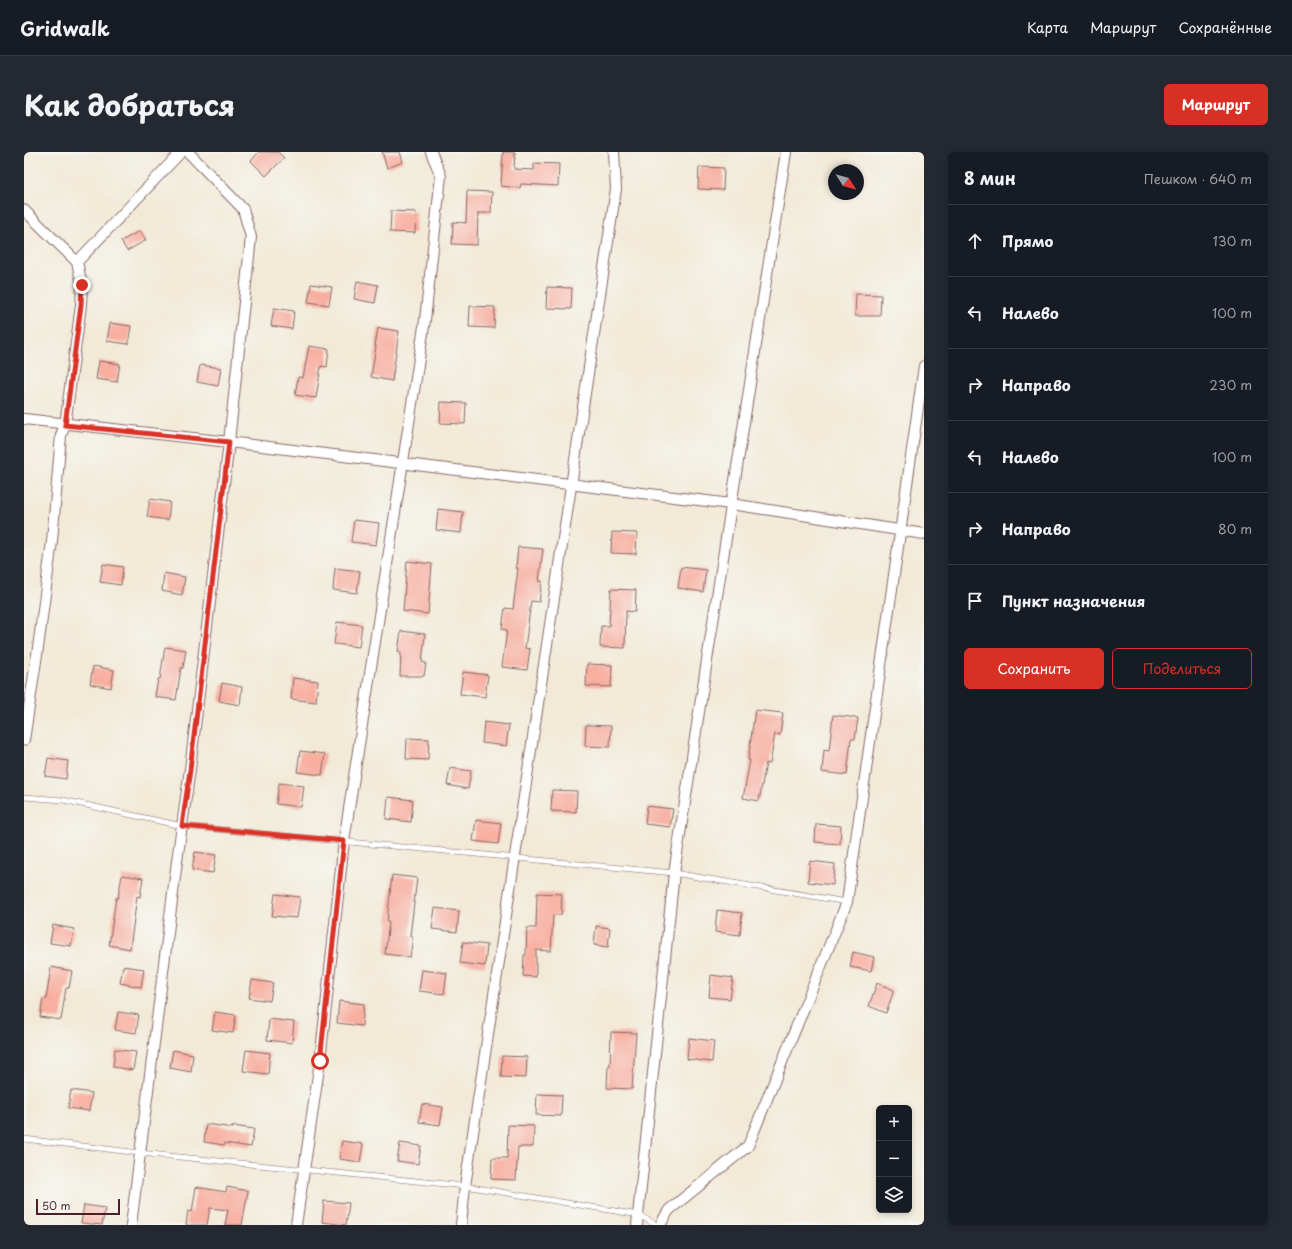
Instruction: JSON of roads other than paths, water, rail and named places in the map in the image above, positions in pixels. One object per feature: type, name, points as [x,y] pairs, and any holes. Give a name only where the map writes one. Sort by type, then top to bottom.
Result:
[{"type":"street","points":[[77,262],[181,152]]},
{"type":"street","points":[[131,1225],[191,762],[229,442],[251,237],[243,209],[188,152]]},
{"type":"street","points":[[296,1225],[320,1061],[344,841],[425,320],[441,176],[431,152]]},
{"type":"street","points":[[461,1225],[465,1186],[616,189],[614,152]]},
{"type":"street","points":[[638,1220],[674,873],[786,152]]},
{"type":"street","points":[[24,210],[77,262],[82,285],[81,305],[65,425],[61,435],[52,541],[24,740]]},
{"type":"street","points":[[658,1225],[669,1210],[748,1146],[847,902],[924,366]]},
{"type":"street","points":[[24,419],[65,425],[229,442],[731,504],[924,534]]},
{"type":"lane","points":[[24,797],[63,800],[182,826],[674,873],[847,902]]},
{"type":"lane","points":[[24,1139],[140,1153],[465,1186],[658,1225]]}]
